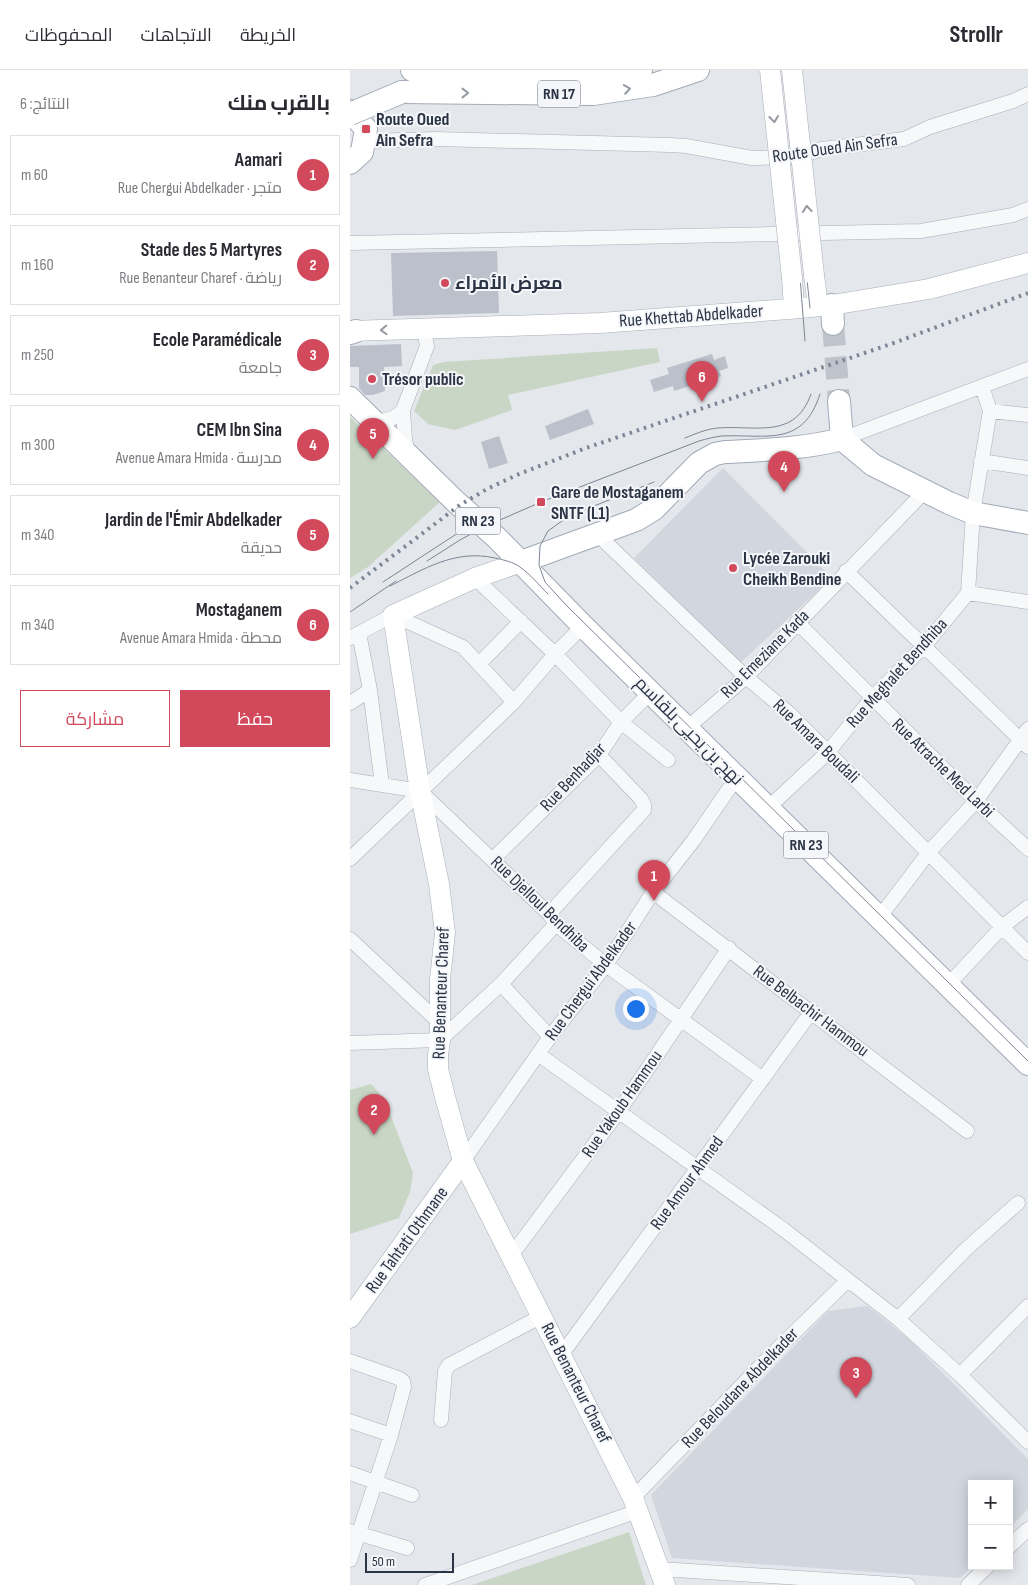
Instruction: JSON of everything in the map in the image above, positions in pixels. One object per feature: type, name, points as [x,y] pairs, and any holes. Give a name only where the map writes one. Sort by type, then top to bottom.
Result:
[{"type":"main road","name":"RN 17","points":[[365,141],[366,129],[350,112],[412,81],[598,77],[641,70]]},
{"type":"main road","name":"RN 17","points":[[412,81],[593,94],[653,85],[698,70]]},
{"type":"main road","points":[[770,70],[794,308]]},
{"type":"main road","points":[[792,70],[814,275],[828,311]]},
{"type":"main road","points":[[350,163],[362,152],[365,141]]},
{"type":"main road","name":"Rue Khettab Abdelkader","points":[[352,332],[600,323],[794,308],[828,311],[929,289],[1028,263]]},
{"type":"main road","name":"نهج بن يحيى بلقاسم","points":[[350,398],[456,502],[497,538],[583,626],[879,918],[948,985],[1025,1055]]},
{"type":"main road","points":[[838,401],[842,439],[873,465],[974,513],[1028,523]]},
{"type":"main road","points":[[393,615],[475,578],[636,520],[654,509],[699,463],[715,454],[792,449],[842,439]]},
{"type":"main road","name":"Rue Benanteur Charef","points":[[393,615],[420,792],[439,884],[445,933],[440,978],[438,1069],[463,1161],[636,1504],[663,1577]]},
{"type":"main road","name":"Rue Tahtati Othmane","points":[[350,1318],[463,1161]]},
{"type":"street","name":"Route Oued Ain Sefra","points":[[365,141],[436,139],[661,145],[686,146],[752,158],[796,157],[822,149],[904,139],[930,127],[1013,101],[1028,94]]},
{"type":"street","points":[[350,243],[921,231],[1013,215],[1028,209]]},
{"type":"street","points":[[426,350],[442,335],[455,328]]},
{"type":"street","points":[[408,456],[403,410],[426,350],[426,341],[419,329]]},
{"type":"street","points":[[842,439],[1028,369]]},
{"type":"street","points":[[982,386],[990,410],[974,513],[968,593],[1028,602]]},
{"type":"street","points":[[370,419],[378,421],[392,419],[403,410]]},
{"type":"street","points":[[990,410],[1028,415]]},
{"type":"street","points":[[981,461],[1028,468]]},
{"type":"street","name":"Rue Emeziane Kada","points":[[687,728],[746,677],[925,491]]},
{"type":"street","name":"Rue Amara Boudali","points":[[598,534],[746,677],[789,712],[1028,953]]},
{"type":"street","points":[[846,571],[925,645],[1013,732],[1025,739],[976,801],[929,852],[879,918]]},
{"type":"street","points":[[475,578],[555,654],[621,722],[668,760]]},
{"type":"street","name":"Rue Meghalet Bendhiba","points":[[768,808],[828,752],[872,698],[925,645],[968,593]]},
{"type":"street","points":[[382,785],[370,690],[354,636],[393,615],[463,647],[514,702]]},
{"type":"street","points":[[479,664],[521,621]]},
{"type":"street","name":"Rue Atrache Med Larbi","points":[[797,622],[976,801],[1028,849]]},
{"type":"street","points":[[350,859],[514,702],[555,654],[583,626]]},
{"type":"street","points":[[350,703],[370,690]]},
{"type":"street","name":"Rue Benhadjar","points":[[493,860],[599,755],[621,722],[650,692]]},
{"type":"street","points":[[350,1043],[440,1032],[501,984],[644,810],[644,804],[641,799],[599,755]]},
{"type":"street","name":"Rue Chergui Abdelkader","points":[[463,1161],[550,1037],[606,966],[653,892],[693,841],[737,777]]},
{"type":"street","points":[[350,780],[420,792]]},
{"type":"street","name":"Rue Djelloul Bendhiba","points":[[420,792],[553,919],[606,966],[763,1079]]},
{"type":"street","name":"Rue Belbachir Hammou","points":[[653,892],[812,1011],[967,1131]]},
{"type":"street","points":[[948,985],[1002,927],[1028,907]]},
{"type":"street","points":[[350,939],[440,1032]]},
{"type":"street","name":"Rue Yakoub Hammou","points":[[510,1257],[619,1111],[729,948]]},
{"type":"street","points":[[501,984],[550,1037]]},
{"type":"street","name":"Rue Amour Ahmed","points":[[562,1354],[812,1011]]},
{"type":"street","points":[[538,1054],[783,1229],[898,1319],[960,1375],[1028,1442]]},
{"type":"street","points":[[898,1319],[966,1250],[1018,1203]]},
{"type":"street","name":"Rue Beloudane Abdelkader","points":[[425,1585],[636,1504],[767,1360],[848,1280]]},
{"type":"street","points":[[960,1375],[1028,1306]]},
{"type":"street","points":[[441,1420],[445,1370],[449,1365],[542,1316]]},
{"type":"street","points":[[350,1361],[398,1378],[403,1381],[404,1387],[392,1435],[376,1483],[354,1533],[350,1560]]},
{"type":"street","points":[[350,1421],[392,1435]]},
{"type":"street","points":[[350,1473],[412,1494]]},
{"type":"street","points":[[1013,1543],[1028,1529]]},
{"type":"street","points":[[354,1533],[407,1548]]},
{"type":"street","points":[[968,1585],[984,1570]]},
{"type":"street","points":[[663,1577],[908,1585]]},
{"type":"shaded area","name":"Lycée Zarouki Cheikh Bendine","points":[[723,468],[832,578],[740,663],[634,558]]},
{"type":"shaded area","points":[[867,1306],[908,1338],[1028,1459],[1028,1509],[1013,1524],[1013,1480],[968,1480],[968,1570],[960,1578],[672,1558],[651,1495],[828,1311]]},
{"type":"green space","points":[[657,348],[660,362],[508,395],[512,410],[455,430],[428,424],[414,411],[433,365],[444,362]]},
{"type":"green space","points":[[350,417],[440,502],[368,567],[350,578]]},
{"type":"green space","points":[[371,1084],[384,1098],[413,1173],[410,1192],[399,1218],[350,1234],[350,1090]]},
{"type":"green space","points":[[629,1532],[646,1585],[472,1585]]},
{"type":"building","name":"معرض الأمراء","points":[[497,251],[499,313],[393,316],[391,253]]},
{"type":"building","name":"Trésor public","points":[[401,344],[402,366],[384,367],[385,391],[373,395],[365,395],[359,388],[359,367],[350,367],[350,346]]},
{"type":"building","points":[[712,354],[714,360],[725,356],[728,368],[719,371],[721,376],[674,391],[673,386],[654,392],[650,380],[669,374],[667,368]]},
{"type":"building","points":[[588,409],[594,424],[550,440],[545,426]]},
{"type":"building","points":[[499,436],[508,463],[489,469],[481,442]]},
{"type":"tunnel","points":[[833,324],[839,401]]},
{"type":"tram line","points":[[777,70],[800,277],[805,341]]},
{"type":"tram line","points":[[804,251],[810,308]]},
{"type":"tram line","points":[[685,438],[714,429],[760,428],[785,424],[804,409],[811,394]]},
{"type":"tram line","points":[[427,561],[484,527],[541,502],[699,441],[721,436],[768,436],[793,430],[804,423],[813,411],[820,394]]},
{"type":"tram line","points":[[654,482],[569,516],[548,531],[540,546],[539,565],[545,582],[567,606],[1028,1061]]},
{"type":"tram line","points":[[383,582],[461,531]]},
{"type":"tram line","points":[[390,586],[440,562],[466,556],[480,556],[495,558],[517,565],[548,594]]},
{"type":"tram line","points":[[350,612],[396,581]]},
{"type":"railway","points":[[350,588],[460,505],[487,489],[519,474],[586,448],[891,344],[1028,293]]},
{"type":"place","name":"Route Oued Ain Sefra","points":[[366,129]]},
{"type":"place","name":"معرض الأمراء","points":[[445,283]]},
{"type":"place","name":"Trésor public","points":[[372,379]]},
{"type":"place","name":"Mostaganem","points":[[702,402]]},
{"type":"place","name":"Jardin de l'Émir Abdelkader","points":[[373,459]]},
{"type":"place","name":"CEM Ibn Sina","points":[[784,492]]},
{"type":"place","name":"Gare de Mostaganem SNTF (L1)","points":[[541,502]]},
{"type":"place","name":"Lycée Zarouki Cheikh Bendine","points":[[733,568]]},
{"type":"place","name":"Aamari","points":[[654,901]]},
{"type":"place","name":"Stade des 5 Martyres","points":[[374,1135]]},
{"type":"place","name":"Ecole Paramédicale","points":[[856,1398]]}]
